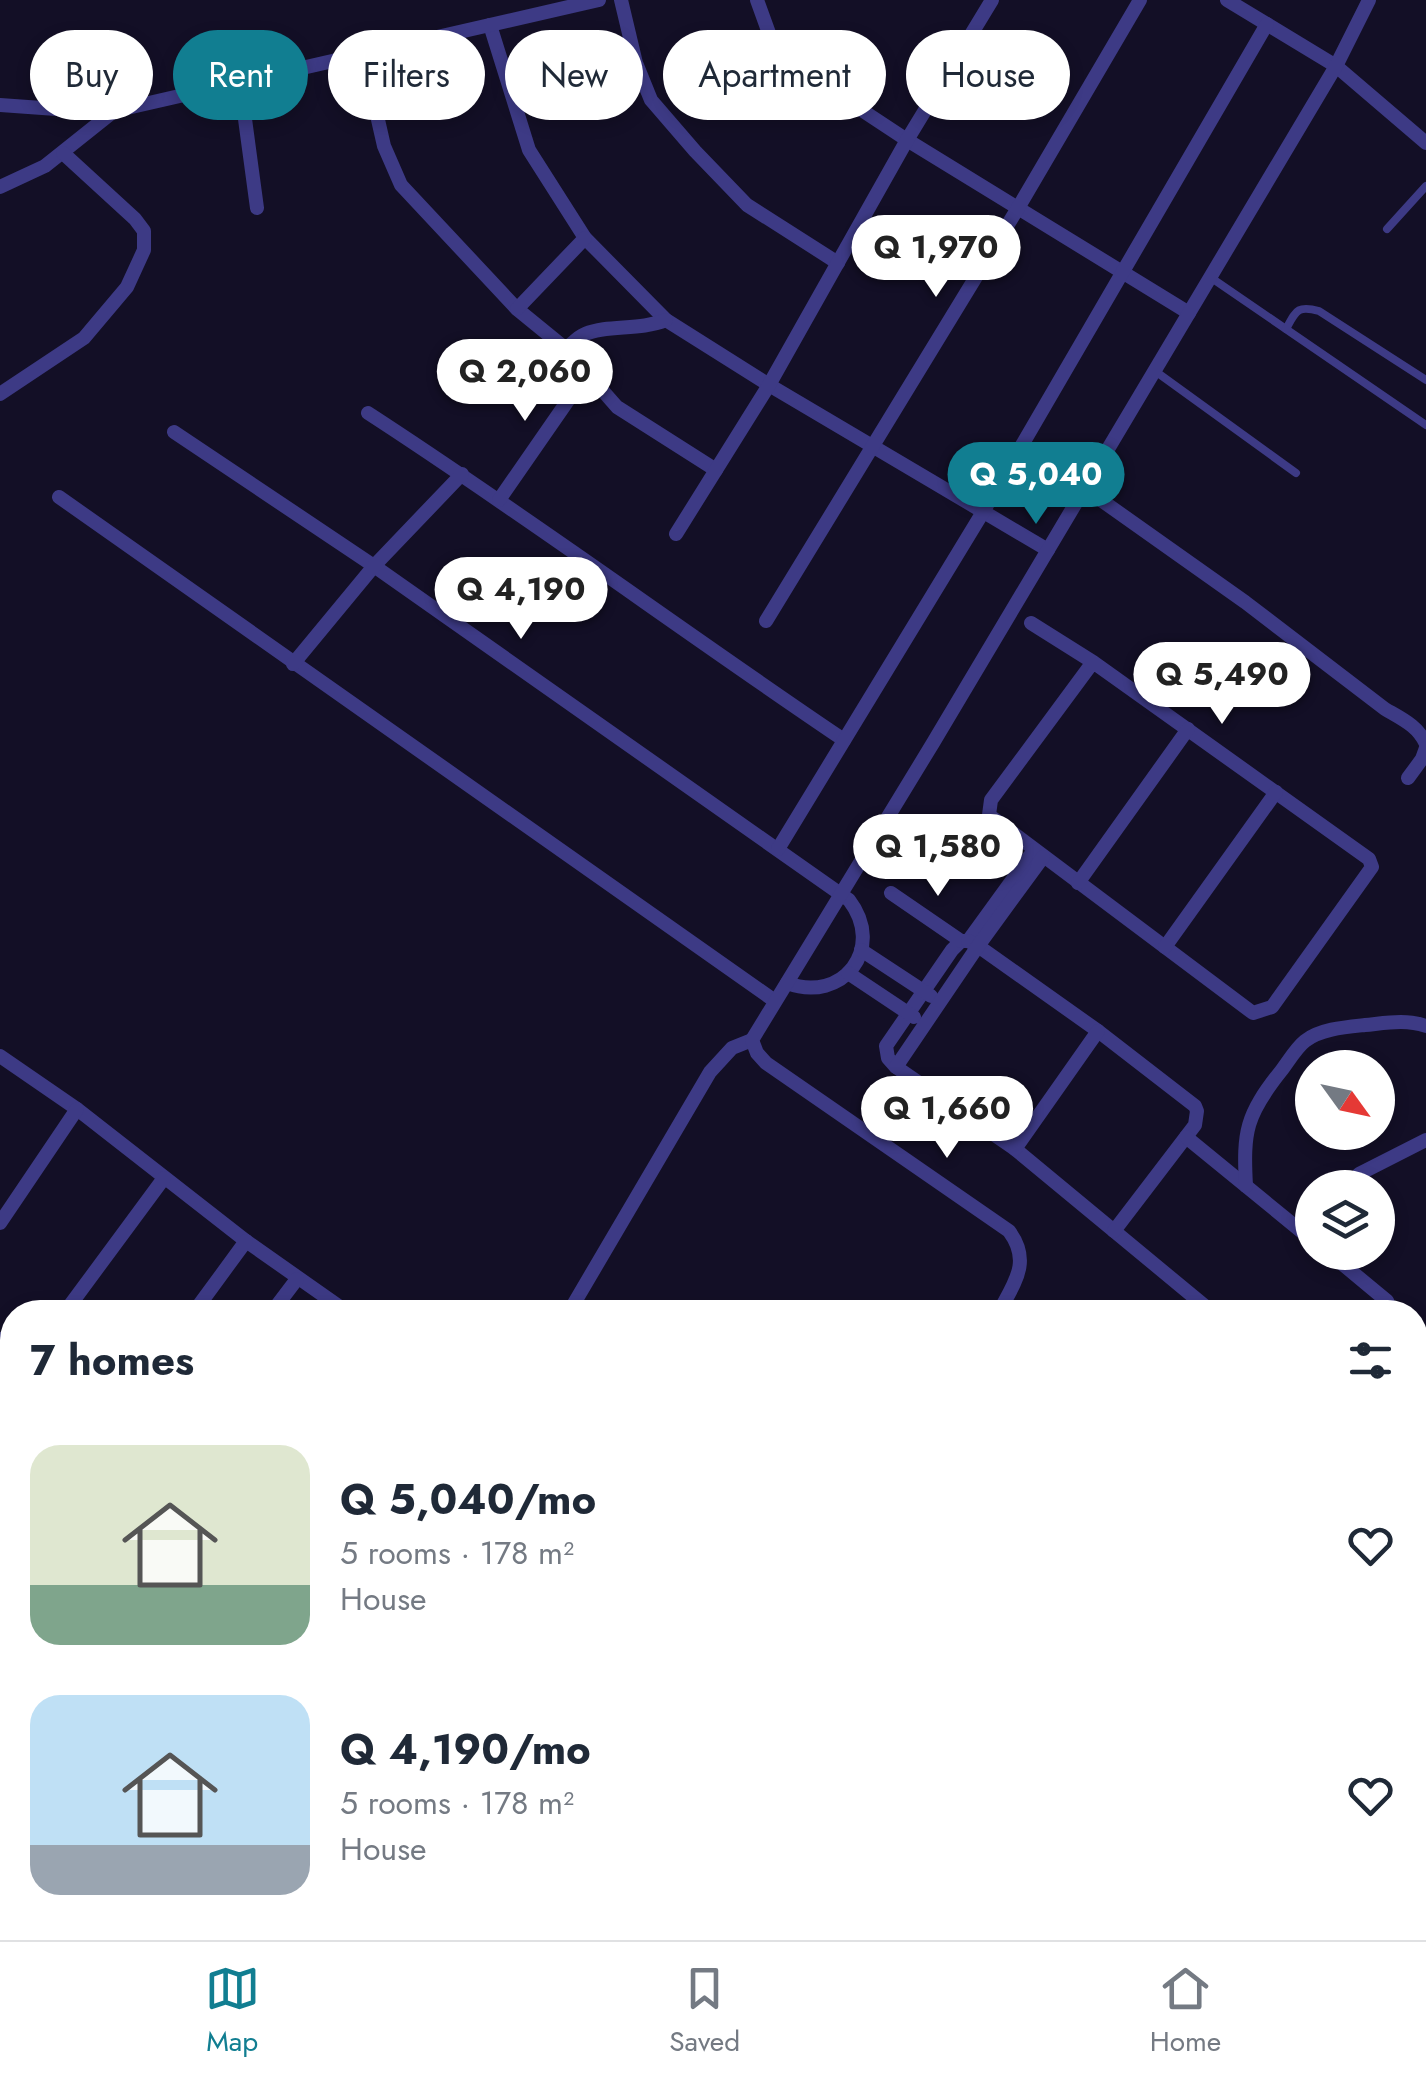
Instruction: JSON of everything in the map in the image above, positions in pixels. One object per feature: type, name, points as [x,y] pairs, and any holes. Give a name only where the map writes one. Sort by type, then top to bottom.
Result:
[{"type":"street","points":[[552,0],[584,2]]},
{"type":"street","points":[[621,0],[636,63],[651,100],[747,205],[838,263]]},
{"type":"street","points":[[756,0],[770,36],[810,76],[1189,313]]},
{"type":"street","points":[[676,534],[768,385],[907,140],[992,0]]},
{"type":"street","points":[[766,621],[1140,0]]},
{"type":"street","points":[[1227,0],[1244,4],[1268,24],[1336,66],[1426,143]]},
{"type":"street","points":[[576,1300],[710,1072],[732,1048],[752,1040],[842,893],[1336,66],[1369,0]]},
{"type":"street","points":[[465,30],[584,2]]},
{"type":"street","points":[[490,24],[529,150],[585,238],[666,320],[768,385],[1048,550]]},
{"type":"street","points":[[778,849],[983,512],[1268,24]]},
{"type":"street","points":[[0,105],[30,107]]},
{"type":"street","points":[[0,187],[46,166],[103,120]]},
{"type":"street","points":[[245,120],[257,208]]},
{"type":"street","points":[[378,120],[384,146],[401,185],[517,309],[566,349],[617,406],[716,470]]},
{"type":"street","points":[[0,394],[84,338],[127,287],[144,250],[144,231],[135,219],[64,153]]},
{"type":"street","points":[[517,309],[585,238]]},
{"type":"street","points":[[566,349],[581,335],[597,330],[650,326],[666,320]]},
{"type":"street","points":[[499,500],[586,372]]},
{"type":"street","points":[[368,413],[844,740]]},
{"type":"street","points":[[174,432],[374,566],[842,893],[856,908],[864,939],[848,973],[824,987],[805,988],[786,982]]},
{"type":"street","points":[[293,664],[374,566],[462,474]]},
{"type":"street","points":[[1084,488],[1419,731],[1426,746],[1408,778]]},
{"type":"street","points":[[59,497],[775,1001]]},
{"type":"street","points":[[1031,623],[1094,662],[1369,859],[1372,867],[1272,1006],[1253,1013],[989,816],[992,800],[1094,662]]},
{"type":"street","points":[[1078,883],[1188,729]]},
{"type":"street","points":[[1165,948],[1276,792]]},
{"type":"street","points":[[896,1068],[940,1002],[969,943],[1038,853]]},
{"type":"street","points":[[891,893],[1098,1031],[1191,1101],[1197,1118],[1186,1137],[1114,1231]]},
{"type":"street","points":[[969,943],[952,950],[886,1046],[888,1058],[896,1068],[1015,1149],[1197,1300]]},
{"type":"street","points":[[862,950],[940,1002]]},
{"type":"street","points":[[848,973],[924,1024]]},
{"type":"street","points":[[1246,1186],[1244,1146],[1249,1120],[1263,1093],[1306,1039],[1339,1028],[1423,1022]]},
{"type":"street","points":[[1015,1149],[1098,1031]]},
{"type":"street","points":[[752,1040],[766,1063],[1009,1231],[1019,1247],[1021,1264],[1005,1300]]},
{"type":"street","points":[[0,1056],[77,1109],[246,1241],[329,1300]]},
{"type":"street","points":[[0,1222],[77,1109]]},
{"type":"street","points":[[1186,1137],[1295,1226]]},
{"type":"street","points":[[1367,1170],[1426,1140]]},
{"type":"street","points":[[74,1300],[164,1178]]},
{"type":"street","points":[[203,1300],[246,1241]]},
{"type":"street","points":[[1350,1270],[1386,1300]]},
{"type":"street","points":[[281,1300],[297,1278]]},
{"type":"lane","points":[[1387,229],[1426,186]]},
{"type":"lane","points":[[1210,277],[1426,425]]},
{"type":"lane","points":[[1286,329],[1296,312],[1306,308],[1319,311],[1426,380]]},
{"type":"lane","points":[[1154,370],[1296,473]]}]
